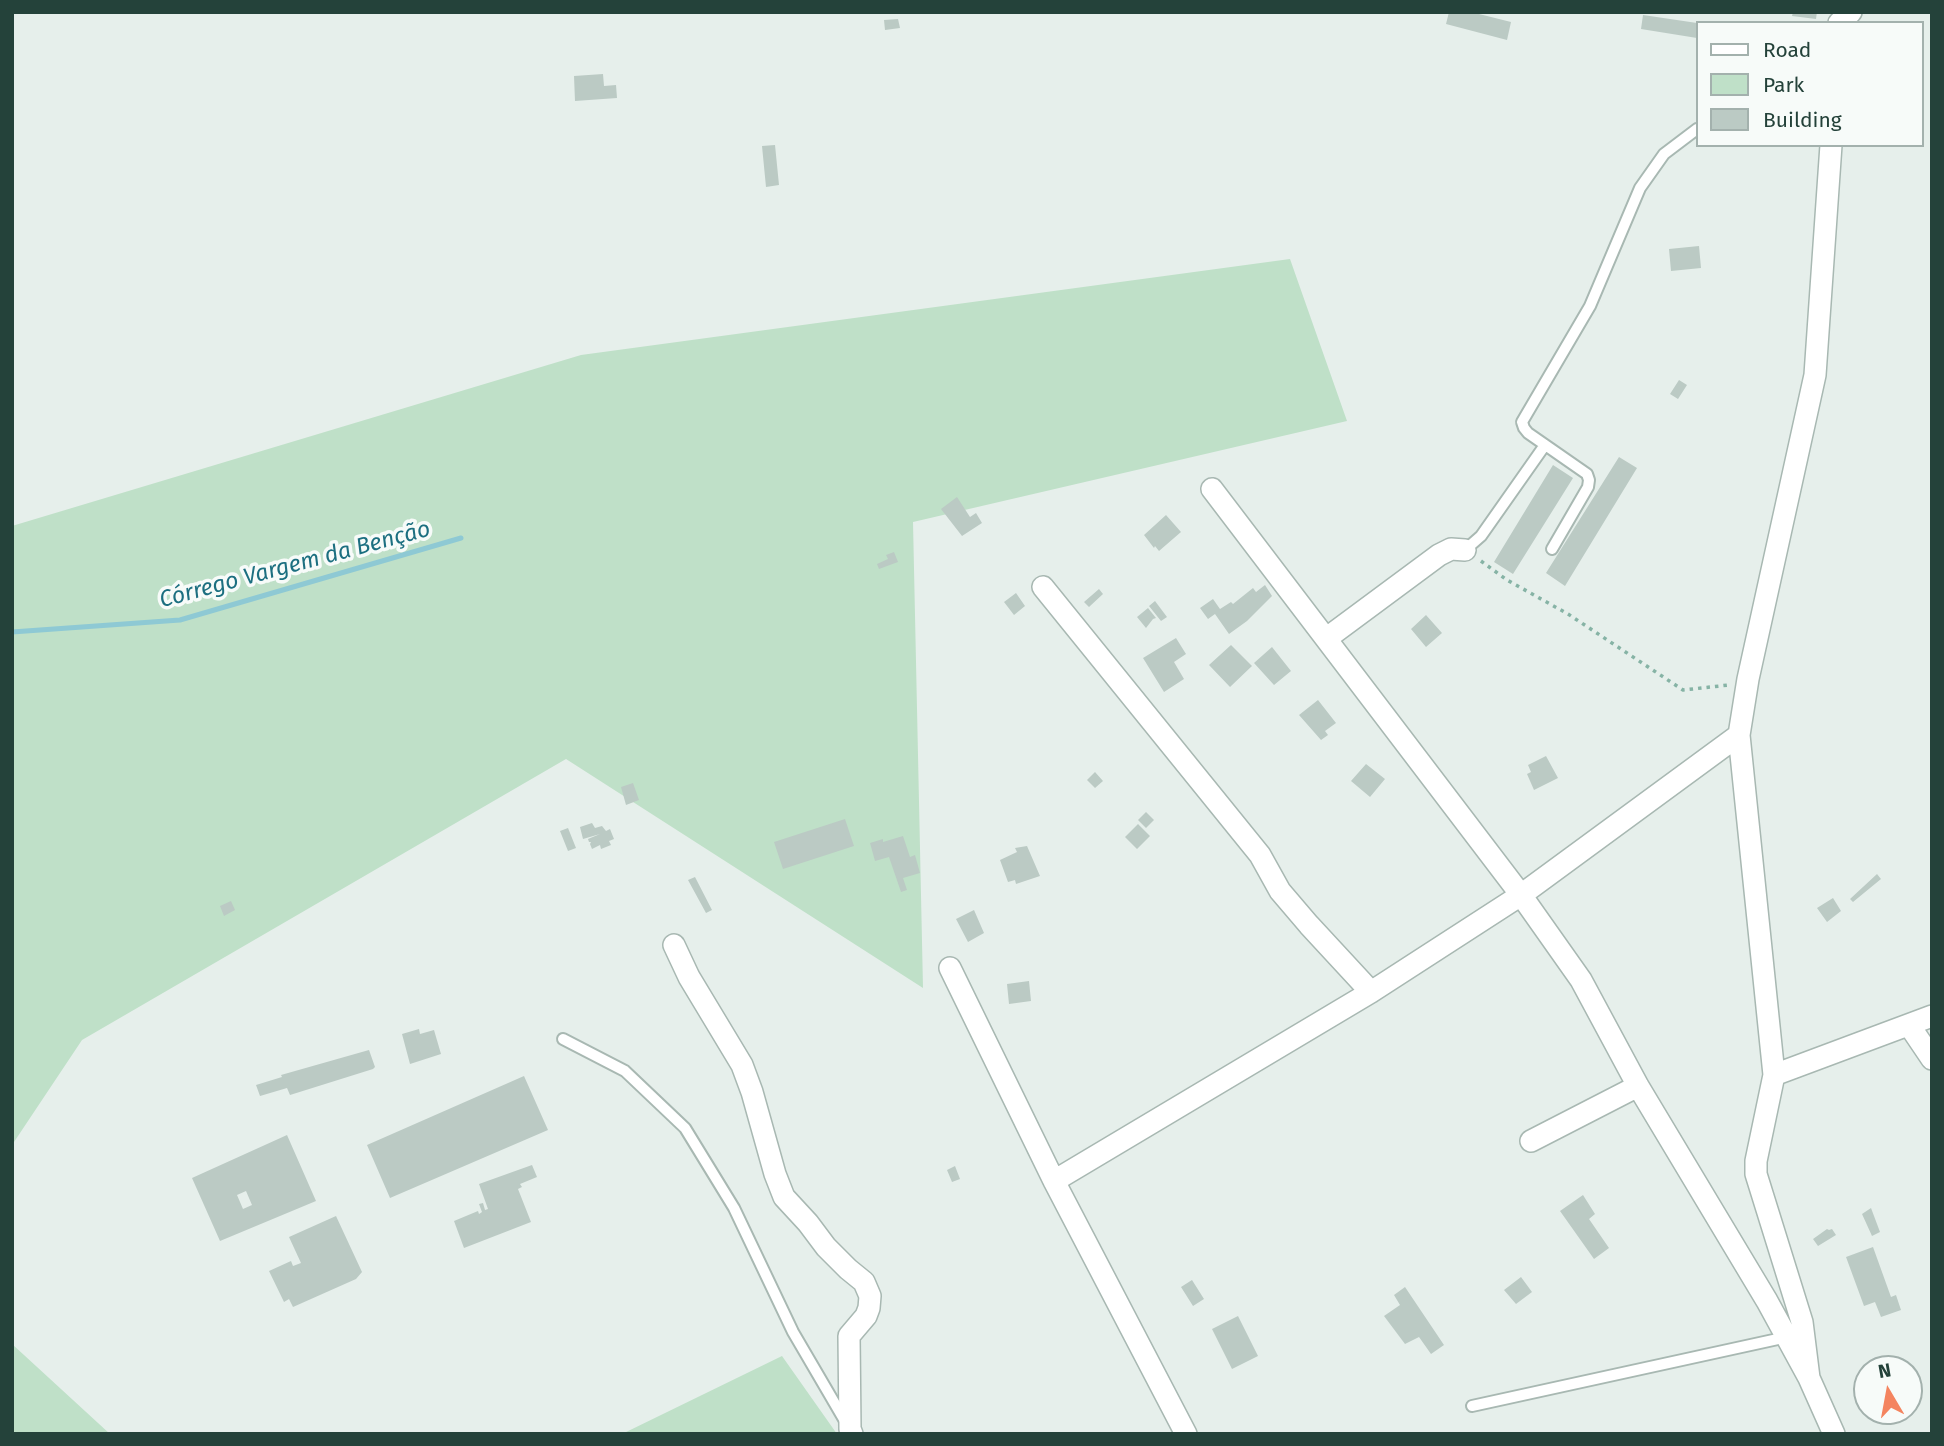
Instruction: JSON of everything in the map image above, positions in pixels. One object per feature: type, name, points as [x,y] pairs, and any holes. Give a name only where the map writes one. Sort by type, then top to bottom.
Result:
[{"type":"street","points":[[1809,1378],[1802,1322],[1756,1174],[1756,1161],[1774,1075],[1739,735],[1748,679],[1815,375],[1831,147]]},
{"type":"street","points":[[1212,489],[1521,895],[1581,980],[1638,1086],[1787,1337],[1834,1434]]},
{"type":"street","points":[[1327,638],[1439,555],[1451,549],[1465,550]]},
{"type":"street","points":[[1043,587],[1260,855],[1280,891],[1371,992]]},
{"type":"street","points":[[1054,1181],[1371,992],[1521,895],[1739,735]]},
{"type":"street","points":[[674,945],[689,977],[742,1065],[784,1197],[826,1247],[863,1282],[870,1296],[866,1316],[849,1336],[851,1432]]},
{"type":"street","points":[[950,968],[1054,1181],[1186,1434]]},
{"type":"street","points":[[1774,1075],[1932,1016]]},
{"type":"street","points":[[1909,1025],[1932,1059]]},
{"type":"street","points":[[1531,1141],[1638,1086]]},
{"type":"lane","points":[[1552,549],[1589,480],[1587,474],[1528,433],[1522,422],[1591,306],[1640,188],[1664,155],[1696,130]]},
{"type":"lane","points":[[1465,550],[1480,536],[1545,445]]},
{"type":"lane","points":[[563,1039],[625,1071],[685,1128],[734,1208],[793,1332],[851,1432]]},
{"type":"lane","points":[[1472,1406],[1787,1337]]},
{"type":"path","points":[[1465,550],[1507,580],[1567,614],[1683,690],[1733,685],[1748,679]]},
{"type":"green space","points":[[1290,259],[1347,421],[913,522],[923,988],[566,759],[82,1040],[12,1145],[12,526],[581,355]]},
{"type":"green space","points":[[12,1344],[110,1434],[12,1434]]},
{"type":"green space","points":[[782,1356],[837,1434],[622,1434]]},
{"type":"building","points":[[1449,12],[1471,12],[1511,22],[1507,40],[1446,24]]},
{"type":"building","points":[[1793,12],[1817,12],[1816,19],[1792,16]]},
{"type":"building","points":[[1643,15],[1696,23],[1696,38],[1641,29]]},
{"type":"building","points":[[898,19],[900,28],[885,30],[884,20]]},
{"type":"building","points":[[603,74],[604,86],[616,85],[617,98],[575,101],[574,76]]},
{"type":"building","points":[[775,145],[779,185],[766,187],[762,146]]},
{"type":"building","points":[[1699,246],[1701,268],[1671,271],[1669,249]]},
{"type":"building","points":[[1679,380],[1687,385],[1678,399],[1670,394]]},
{"type":"building","points":[[1619,457],[1637,468],[1565,586],[1546,573]]},
{"type":"building","points":[[1553,465],[1573,478],[1513,574],[1494,562]]},
{"type":"building","points":[[957,497],[970,517],[976,513],[982,523],[962,536],[941,509]]},
{"type":"building","points":[[1166,515],[1181,532],[1159,551],[1144,535]]},
{"type":"building","points":[[894,552],[898,562],[879,569],[877,564],[888,559],[886,555]]},
{"type":"building","points":[[1265,585],[1272,596],[1247,621],[1229,634],[1215,614],[1208,619],[1200,608],[1213,599],[1220,609],[1231,602],[1233,604],[1253,588],[1256,592]]},
{"type":"building","points":[[1099,589],[1103,594],[1089,607],[1084,602]]},
{"type":"building","points":[[1016,593],[1025,606],[1014,615],[1004,602]]},
{"type":"building","points":[[1155,601],[1167,617],[1161,621],[1149,606]]},
{"type":"building","points":[[1148,608],[1156,618],[1146,628],[1137,617]]},
{"type":"building","points":[[1426,615],[1442,633],[1426,647],[1411,629]]},
{"type":"building","points":[[1176,638],[1186,654],[1174,662],[1184,679],[1164,692],[1143,658]]},
{"type":"building","points":[[1231,645],[1252,666],[1230,687],[1209,665]]},
{"type":"building","points":[[1272,647],[1291,671],[1274,685],[1254,663]]},
{"type":"building","points":[[1318,700],[1336,723],[1325,731],[1328,735],[1321,740],[1299,715]]},
{"type":"building","points":[[1546,756],[1558,778],[1534,790],[1527,774],[1531,772],[1528,765]]},
{"type":"building","points":[[1366,764],[1385,779],[1370,797],[1351,781]]},
{"type":"building","points":[[1095,772],[1103,781],[1095,788],[1087,780]]},
{"type":"building","points":[[633,783],[639,800],[626,805],[621,787]]},
{"type":"building","points":[[1146,812],[1154,820],[1146,828],[1138,820]]},
{"type":"building","points":[[845,819],[854,846],[783,869],[774,842]]},
{"type":"building","points":[[592,823],[595,828],[602,826],[606,831],[610,829],[614,839],[609,841],[611,845],[601,849],[600,845],[592,849],[588,839],[600,834],[583,839],[580,827]]},
{"type":"building","points":[[1138,824],[1150,836],[1137,849],[1125,837]]},
{"type":"building","points":[[568,828],[576,848],[568,851],[560,831]]},
{"type":"building","points":[[903,836],[910,857],[915,855],[920,873],[903,878],[907,890],[901,892],[889,857],[875,861],[870,843]]},
{"type":"building","points":[[1027,846],[1040,876],[1016,884],[1015,880],[1008,882],[1000,860],[1017,852],[1015,848]]},
{"type":"building","points":[[1877,874],[1881,879],[1853,902],[1850,899]]},
{"type":"building","points":[[695,877],[712,910],[706,913],[688,880]]},
{"type":"building","points":[[1833,898],[1841,911],[1827,922],[1817,908]]},
{"type":"building","points":[[231,901],[235,910],[224,916],[220,906]]},
{"type":"building","points":[[974,910],[984,933],[968,942],[956,919]]},
{"type":"building","points":[[1029,981],[1031,1001],[1009,1004],[1007,984]]},
{"type":"building","points":[[419,1029],[420,1034],[434,1030],[441,1054],[410,1064],[402,1034]]},
{"type":"building","points":[[369,1050],[375,1067],[373,1069],[290,1095],[287,1088],[260,1096],[256,1085],[282,1077],[281,1075]]},
{"type":"building","points":[[524,1076],[548,1130],[390,1198],[367,1145]]},
{"type":"building","points":[[287,1135],[316,1201],[220,1241],[192,1178]],"holes":[[[246,1191],[252,1205],[243,1209],[237,1195]]]},
{"type":"building","points":[[532,1165],[537,1177],[520,1184],[522,1187],[518,1189],[531,1222],[464,1248],[454,1221],[478,1211],[479,1214],[482,1212],[479,1204],[483,1203],[485,1210],[488,1209],[479,1184]]},
{"type":"building","points":[[955,1166],[960,1179],[952,1182],[947,1170]]},
{"type":"building","points":[[1583,1195],[1595,1214],[1589,1219],[1609,1248],[1594,1259],[1560,1211]]},
{"type":"building","points":[[1871,1208],[1880,1232],[1872,1236],[1862,1214]]},
{"type":"building","points":[[336,1216],[362,1272],[356,1279],[293,1307],[289,1299],[284,1302],[269,1271],[291,1261],[293,1266],[301,1263],[289,1237]]},
{"type":"building","points":[[1827,1229],[1832,1229],[1836,1235],[1818,1246],[1813,1239]]},
{"type":"building","points":[[1873,1247],[1891,1297],[1896,1295],[1901,1310],[1881,1317],[1875,1302],[1864,1306],[1846,1257]]},
{"type":"building","points":[[1521,1277],[1532,1292],[1516,1304],[1504,1290]]},
{"type":"building","points":[[1192,1280],[1204,1299],[1193,1306],[1181,1287]]},
{"type":"building","points":[[1405,1287],[1444,1345],[1431,1354],[1419,1337],[1405,1344],[1384,1316],[1400,1305],[1394,1295]]},
{"type":"building","points":[[1238,1316],[1258,1356],[1232,1369],[1212,1329]]},
{"type":"waterway","name":"Córrego Vargem da Benção","points":[[12,632],[180,620],[461,538]]}]
